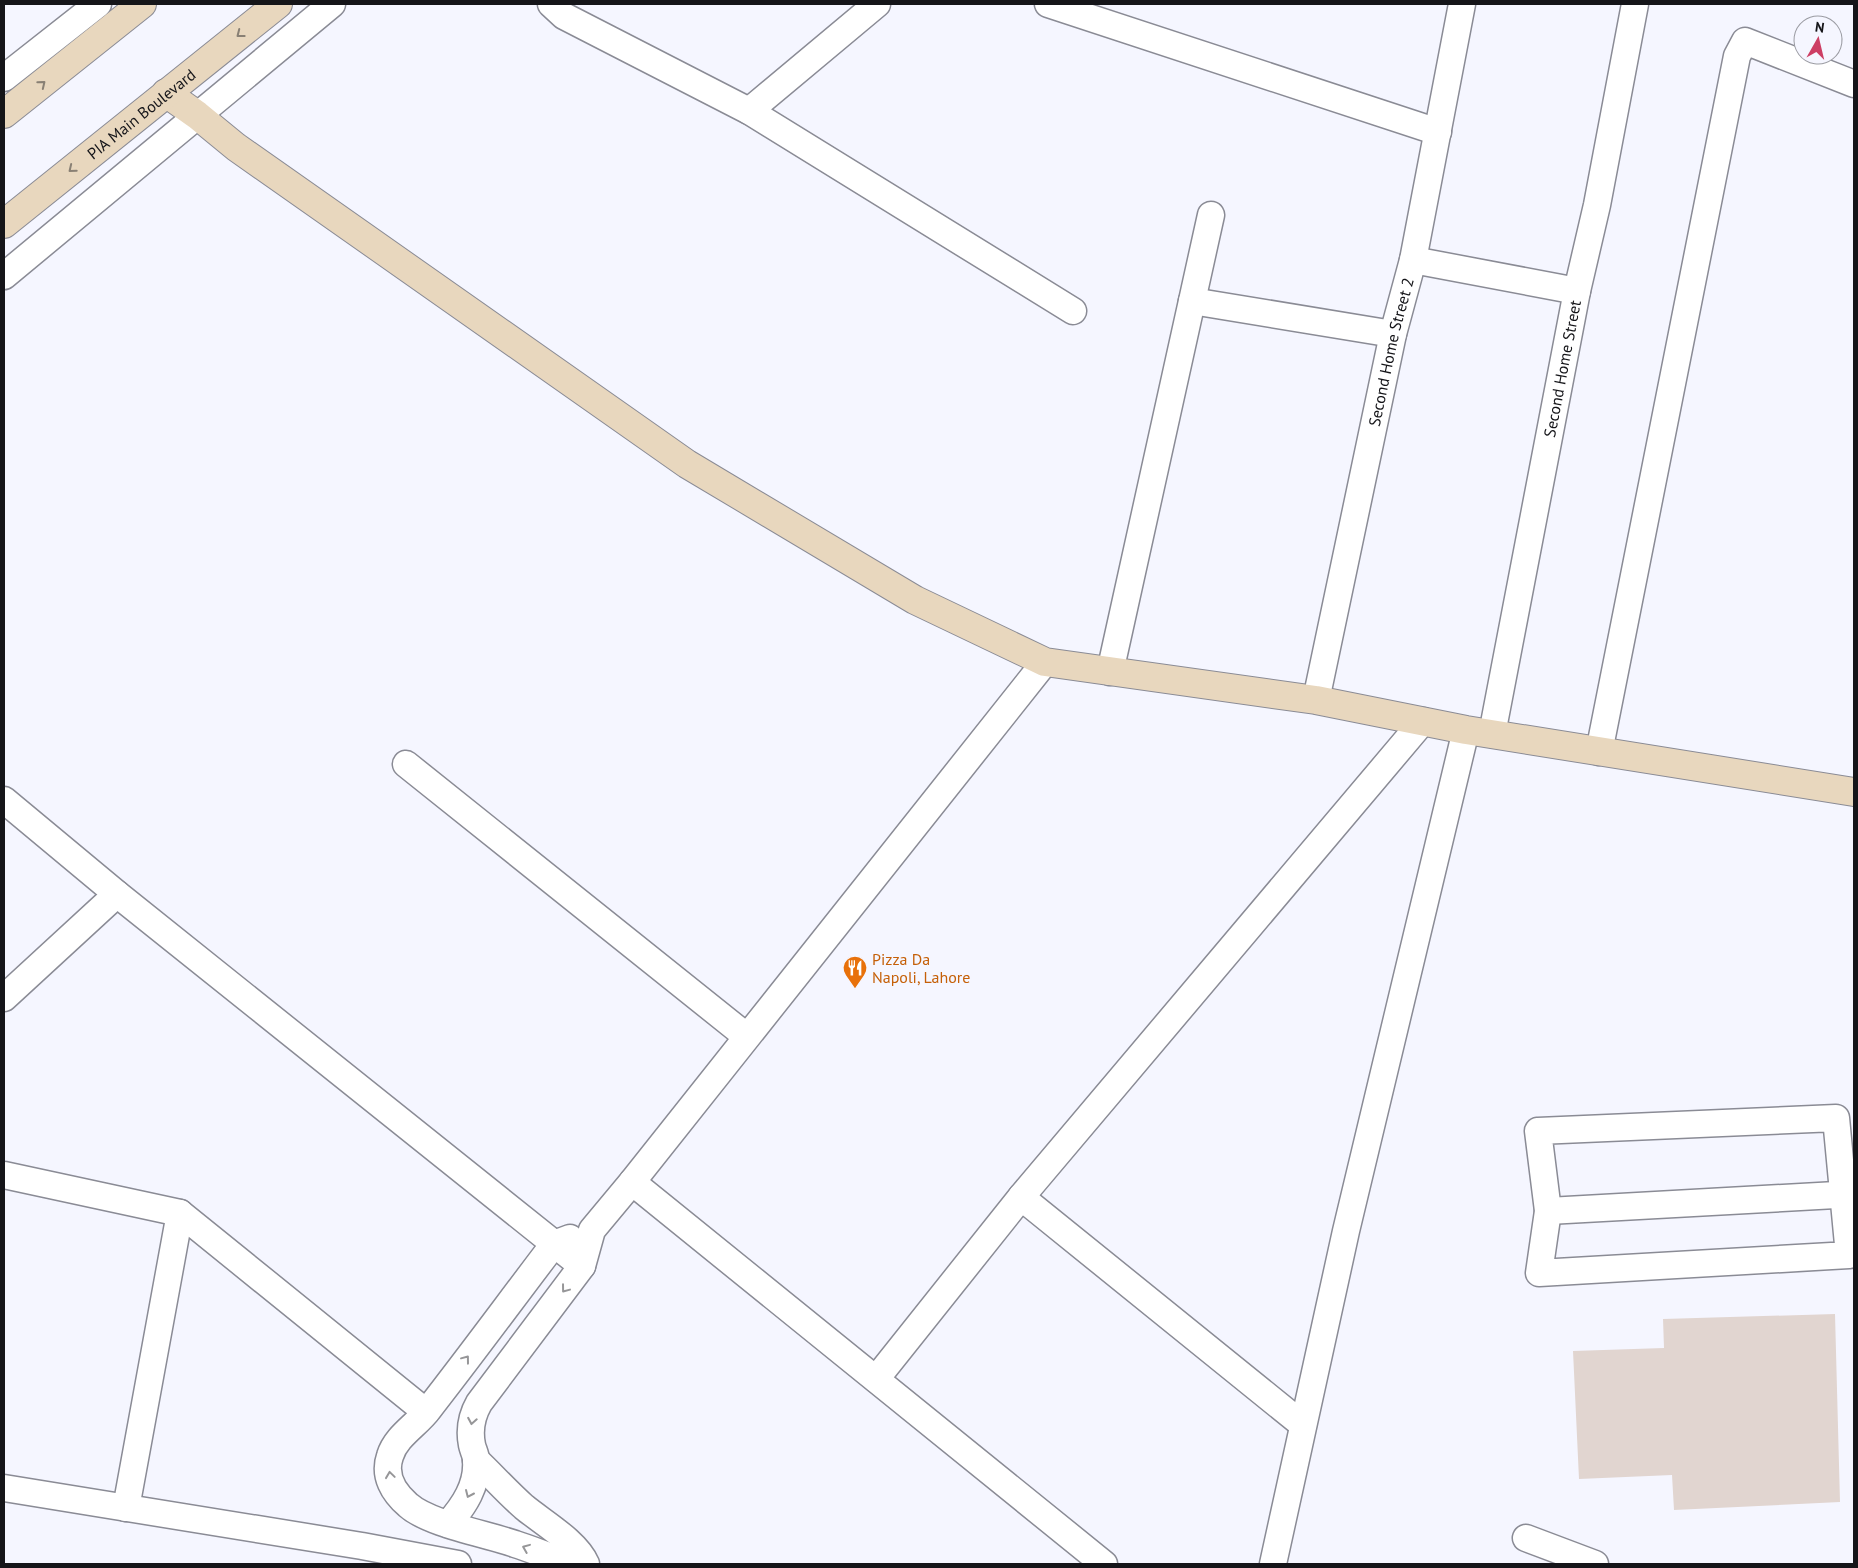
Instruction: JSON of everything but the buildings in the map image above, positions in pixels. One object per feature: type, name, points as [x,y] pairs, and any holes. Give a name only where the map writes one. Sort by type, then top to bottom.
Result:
[{"type":"street","points":[[4,78],[98,4]]},
{"type":"street","points":[[4,114],[142,4]]},
{"type":"street","name":"PIA Main Boulevard","points":[[4,224],[278,4]]},
{"type":"street","points":[[4,276],[332,4]]},
{"type":"street","points":[[551,4],[564,16],[749,111],[1073,311]]},
{"type":"street","points":[[749,111],[877,4]]},
{"type":"street","points":[[1048,4],[1438,132]]},
{"type":"street","name":"Second Home Street 2","points":[[1316,700],[1393,334],[1413,260],[1462,4]]},
{"type":"street","name":"Second Home Street","points":[[1273,1564],[1348,1222],[1479,732],[1597,204],[1635,4]]},
{"type":"street","points":[[1599,752],[1737,56],[1745,42],[1854,84]]},
{"type":"street","points":[[166,93],[197,115],[236,147],[687,464],[915,600],[1045,662],[1316,700],[1479,732],[1854,792]]},
{"type":"street","points":[[1110,672],[1210,215]]},
{"type":"street","points":[[1413,260],[1577,291]]},
{"type":"street","points":[[1192,302],[1393,334]]},
{"type":"street","points":[[448,1524],[469,1494],[475,1474],[476,1460],[470,1427],[473,1414],[582,1266],[592,1230],[1045,662]]},
{"type":"street","points":[[876,1379],[1021,1197],[1423,721]]},
{"type":"street","points":[[406,764],[746,1036]]},
{"type":"street","points":[[4,800],[117,894],[582,1266]]},
{"type":"street","points":[[4,998],[117,894]]},
{"type":"street","points":[[1836,1118],[1848,1194],[1849,1256],[1538,1273],[1548,1211],[1538,1131],[1836,1118]]},
{"type":"street","points":[[4,1175],[180,1213],[426,1412]]},
{"type":"street","points":[[632,1182],[1104,1564]]},
{"type":"street","points":[[1548,1211],[1848,1194]]},
{"type":"street","points":[[1021,1197],[1303,1426]]},
{"type":"street","points":[[126,1508],[180,1213]]},
{"type":"street","points":[[572,1564],[515,1544],[448,1524],[410,1507],[391,1486],[388,1475],[389,1456],[396,1444],[426,1412],[554,1244],[592,1230]]},
{"type":"street","points":[[476,1460],[522,1505],[583,1556],[586,1564]]},
{"type":"street","points":[[4,1488],[362,1546],[458,1564]]},
{"type":"street","points":[[1526,1538],[1595,1564]]},
{"type":"place","name":"Pizza Da Napoli, Lahore","points":[[855,989]]}]
